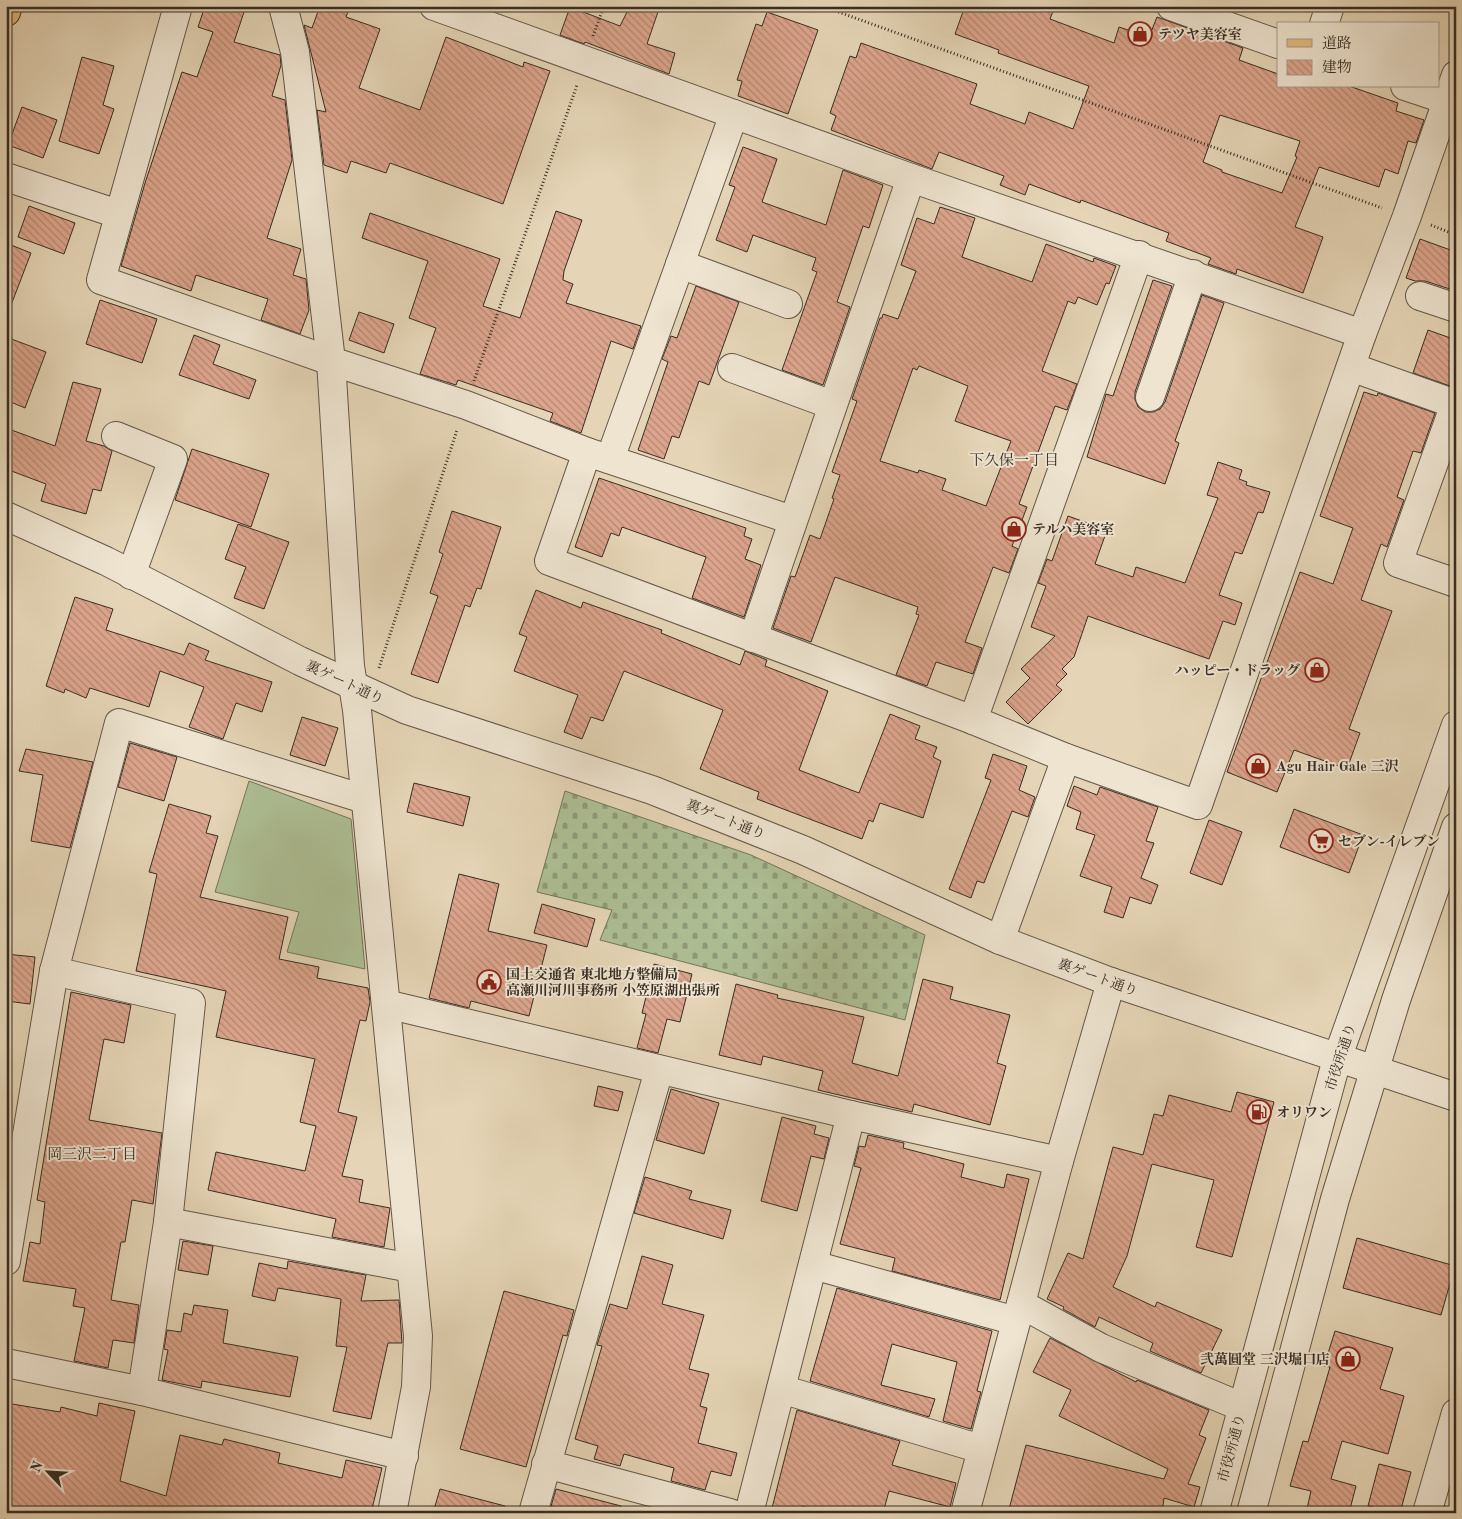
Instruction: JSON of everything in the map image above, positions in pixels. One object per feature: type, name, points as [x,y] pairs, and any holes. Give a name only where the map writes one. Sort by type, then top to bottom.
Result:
[{"type":"main road","points":[[6,12],[8,6]]},
{"type":"street","points":[[178,6],[101,280],[330,361],[466,404],[598,456],[792,520]]},
{"type":"street","points":[[283,6],[295,52],[330,361],[350,666],[365,682],[364,799],[418,1336],[416,1387],[392,1513]]},
{"type":"street","points":[[1171,6],[1226,16],[1277,43]]},
{"type":"street","points":[[1325,22],[1330,6]]},
{"type":"street","points":[[448,8],[585,60],[911,178],[1139,255],[1362,334]]},
{"type":"street","points":[[734,114],[680,264],[598,456],[549,561],[973,720],[1066,758],[1198,805],[1362,334],[1407,216],[1451,88]]},
{"type":"street","points":[[6,176],[118,214]]},
{"type":"street","points":[[753,638],[911,178]]},
{"type":"street","points":[[973,720],[1139,255]]},
{"type":"street","points":[[680,264],[788,304]]},
{"type":"street","points":[[1150,397],[1193,274]]},
{"type":"street","points":[[1420,296],[1456,308]]},
{"type":"street","points":[[1351,367],[1455,404],[1398,563],[1456,583]]},
{"type":"street","points":[[732,368],[832,405]]},
{"type":"street","points":[[116,436],[173,459],[131,574]]},
{"type":"street","name":"裏ゲート通り","points":[[6,516],[365,682],[407,710],[661,793],[803,850],[1000,940],[1111,982],[1338,1060],[1374,1070],[1456,1098]]},
{"type":"street","points":[[6,1261],[54,971],[118,723],[364,799]]},
{"type":"street","name":"市役所通り","points":[[1214,1513],[1338,1060],[1456,725]]},
{"type":"street","points":[[1000,940],[1066,758]]},
{"type":"street","points":[[1251,1513],[1335,1199],[1396,1000],[1456,827]]},
{"type":"street","points":[[54,971],[191,1003],[168,1222],[142,1391]]},
{"type":"street","points":[[965,1513],[1058,1161],[1111,982]]},
{"type":"street","points":[[386,1004],[851,1115],[1058,1161]]},
{"type":"street","points":[[533,1513],[659,1070]]},
{"type":"street","points":[[750,1513],[851,1115]]},
{"type":"street","points":[[168,1222],[411,1268]]},
{"type":"street","points":[[813,1265],[1018,1313],[1242,1407]]},
{"type":"street","points":[[6,1363],[142,1391],[404,1456]]},
{"type":"street","points":[[780,1389],[981,1449]]},
{"type":"street","points":[[1427,1513],[1448,1468],[1456,1413]]},
{"type":"street","points":[[546,1464],[730,1513]]},
{"type":"path","points":[[365,682],[466,404],[604,6]]},
{"type":"path","points":[[822,6],[1407,216]]},
{"type":"green space","points":[[249,781],[351,819],[365,969],[287,952],[299,912],[215,892]]},
{"type":"green space","points":[[565,791],[751,855],[925,935],[905,1020],[600,940],[612,910],[537,892]]},
{"type":"building","points":[[205,6],[246,6],[234,42],[280,55],[281,65],[272,96],[285,100],[292,160],[267,238],[301,249],[293,275],[306,279],[309,310],[300,334],[261,320],[268,299],[196,275],[191,291],[121,266],[145,183],[182,72],[197,77],[213,32],[198,27]]},
{"type":"building","points":[[320,6],[350,6],[346,17],[380,29],[359,88],[420,110],[446,37],[523,67],[524,62],[550,71],[503,204],[390,163],[386,173],[351,161],[347,173],[324,165],[317,110],[326,112],[304,25],[312,28]]},
{"type":"building","points":[[630,6],[660,6],[647,44],[675,53],[669,74],[585,42],[584,44],[560,35],[570,7],[620,26]]},
{"type":"building","points":[[965,6],[1055,6],[1050,19],[1114,43],[1119,27],[1149,37],[1157,17],[1243,48],[1239,60],[1277,74],[1277,88],[1355,88],[1398,103],[1396,111],[1424,120],[1416,143],[1408,141],[1398,174],[1385,169],[1379,187],[1319,167],[1295,227],[1323,237],[1303,293],[1237,269],[1236,274],[1208,264],[1211,258],[1166,241],[1169,233],[1081,200],[1080,203],[1029,184],[1025,195],[1000,185],[1004,176],[939,152],[932,169],[831,130],[836,116],[830,113],[850,56],[856,58],[861,43],[977,84],[970,104],[1025,124],[1029,112],[1073,129],[1089,86],[998,53],[999,50],[955,34]],"holes":[[[1220,115],[1300,141],[1295,156],[1297,157],[1282,193],[1222,172],[1222,170],[1203,162]]]},
{"type":"building","points":[[767,12],[818,30],[788,114],[738,96],[742,81],[737,80],[756,24],[762,26]]},
{"type":"building","points":[[82,57],[114,66],[103,105],[114,109],[99,154],[59,141]]},
{"type":"building","points":[[22,107],[57,120],[43,158],[8,145]]},
{"type":"building","points":[[743,147],[777,159],[762,202],[826,225],[843,170],[883,185],[869,228],[863,226],[837,302],[850,307],[823,385],[782,370],[817,272],[812,270],[816,258],[753,235],[747,252],[716,240],[735,187],[729,185]]},
{"type":"building","points":[[29,206],[75,223],[64,254],[18,237]]},
{"type":"building","points":[[940,207],[975,218],[962,257],[1032,282],[1046,244],[1093,262],[1094,258],[1116,266],[1109,284],[1106,283],[1097,305],[1078,297],[1075,304],[1068,301],[1042,371],[1077,384],[1067,410],[1055,406],[1019,504],[1027,507],[1012,546],[1018,549],[1009,573],[993,567],[965,642],[982,648],[973,674],[936,662],[927,686],[896,675],[919,615],[916,614],[918,607],[835,577],[811,642],[773,628],[791,576],[795,577],[810,535],[820,539],[834,499],[832,498],[840,475],[832,472],[857,401],[852,399],[880,318],[882,318],[883,314],[898,319],[916,271],[901,265],[917,218],[934,224]],"holes":[[[919,366],[968,386],[955,421],[1011,441],[986,506],[942,490],[946,479],[919,470],[918,473],[880,461],[913,368],[917,370]]]},
{"type":"building","points":[[556,211],[582,220],[564,271],[563,280],[573,284],[566,303],[641,326],[633,349],[611,341],[581,433],[550,421],[553,413],[458,380],[456,385],[420,374],[436,328],[409,318],[428,261],[362,238],[370,213],[500,259],[483,306],[520,318]]},
{"type":"building","points":[[1420,239],[1456,252],[1456,291],[1425,281],[1415,281],[1406,278]]},
{"type":"building","points":[[6,243],[31,253],[8,313],[6,313]]},
{"type":"building","points":[[1153,280],[1172,286],[1135,392],[1138,407],[1145,412],[1153,412],[1160,409],[1165,402],[1202,295],[1224,303],[1175,441],[1179,443],[1165,484],[1087,457],[1106,394],[1113,396]]},
{"type":"building","points":[[696,286],[739,302],[709,385],[699,381],[679,438],[672,436],[664,459],[638,450],[668,362],[662,359],[671,336],[677,338]]},
{"type":"building","points":[[100,300],[157,319],[142,363],[86,344]]},
{"type":"building","points":[[359,312],[394,324],[384,353],[349,340]]},
{"type":"building","points":[[1428,330],[1456,340],[1456,371],[1450,386],[1413,373]]},
{"type":"building","points":[[194,335],[220,345],[213,364],[256,380],[249,399],[179,375]]},
{"type":"building","points":[[6,337],[46,352],[25,408],[6,400]]},
{"type":"building","points":[[73,382],[101,389],[86,441],[104,446],[112,451],[101,491],[93,489],[86,514],[41,501],[46,484],[6,469],[6,428],[55,446]]},
{"type":"building","points":[[1364,392],[1377,396],[1378,393],[1435,413],[1421,453],[1413,451],[1397,497],[1404,500],[1387,547],[1381,544],[1361,600],[1392,611],[1349,729],[1360,733],[1347,769],[1294,750],[1277,792],[1227,772],[1300,572],[1333,584],[1353,528],[1320,516]]},
{"type":"building","points":[[192,449],[269,474],[251,527],[175,500]]},
{"type":"building","points":[[1218,462],[1242,470],[1239,479],[1247,482],[1246,485],[1270,492],[1263,513],[1258,512],[1242,554],[1235,552],[1219,595],[1242,603],[1235,625],[1223,621],[1209,659],[1088,616],[1074,657],[1062,669],[1067,674],[1056,685],[1062,690],[1028,724],[1006,702],[1030,678],[1021,669],[1055,636],[1031,627],[1046,586],[1038,583],[1047,559],[1052,561],[1068,516],[1107,530],[1095,564],[1133,577],[1136,567],[1185,583],[1218,498],[1207,495]]},
{"type":"building","points":[[599,478],[746,528],[744,536],[752,539],[745,559],[761,565],[744,617],[692,598],[706,557],[622,527],[619,536],[611,533],[602,557],[575,547]]},
{"type":"building","points":[[452,511],[501,527],[481,589],[477,588],[470,607],[465,605],[438,683],[411,674],[438,596],[430,593],[443,554],[439,552]]},
{"type":"building","points":[[238,524],[289,542],[264,609],[234,598],[246,567],[225,559]]},
{"type":"building","points":[[536,590],[581,608],[583,602],[662,630],[661,633],[740,665],[745,651],[767,660],[765,666],[828,691],[799,770],[859,793],[890,714],[920,726],[915,739],[937,747],[933,757],[941,761],[923,818],[880,803],[873,822],[869,820],[862,839],[757,799],[759,792],[700,769],[723,710],[624,671],[603,721],[591,717],[582,739],[564,732],[578,695],[514,671],[527,637],[519,634]]},
{"type":"building","points":[[75,597],[113,609],[106,630],[184,655],[189,643],[209,651],[205,660],[272,682],[262,712],[236,703],[223,739],[189,727],[204,687],[160,671],[149,707],[90,688],[86,698],[65,689],[64,693],[46,686]]},
{"type":"building","points":[[302,717],[338,728],[325,766],[290,755]]},
{"type":"building","points":[[130,743],[177,757],[164,801],[118,787]]},
{"type":"building","points":[[26,749],[93,762],[70,848],[31,841],[43,775],[19,771]]},
{"type":"building","points":[[993,754],[1027,766],[1019,790],[1035,797],[1028,817],[1012,811],[984,883],[977,881],[971,898],[949,889],[991,780],[985,778]]},
{"type":"building","points":[[414,783],[470,797],[463,826],[407,812]]},
{"type":"building","points":[[1074,786],[1097,795],[1100,787],[1158,807],[1146,841],[1154,843],[1141,878],[1158,885],[1151,904],[1130,897],[1123,918],[1104,912],[1112,887],[1080,876],[1095,835],[1076,829],[1081,812],[1067,806]]},
{"type":"building","points":[[169,804],[211,816],[206,833],[218,836],[200,897],[288,917],[279,959],[319,967],[317,978],[368,988],[370,1002],[366,1021],[360,1020],[338,1112],[357,1117],[342,1176],[363,1180],[359,1202],[390,1208],[384,1247],[332,1237],[336,1219],[208,1190],[216,1152],[305,1171],[316,1126],[300,1122],[315,1059],[216,1037],[226,991],[136,971],[157,874],[149,872]]},
{"type":"building","name":"セブン-イレブン","points":[[1294,809],[1363,835],[1349,873],[1280,847]]},
{"type":"building","points":[[1209,820],[1242,832],[1222,885],[1190,873]]},
{"type":"building","points":[[459,874],[499,884],[488,931],[547,945],[529,1016],[471,1001],[469,1008],[429,998]]},
{"type":"building","points":[[542,904],[595,919],[587,947],[534,933]]},
{"type":"building","points":[[6,954],[35,957],[30,1004],[6,1001]]},
{"type":"building","points":[[654,964],[692,974],[680,1022],[667,1019],[658,1053],[637,1048],[646,1014],[642,1013]]},
{"type":"building","points":[[923,979],[953,987],[950,999],[1010,1015],[997,1063],[1006,1066],[990,1125],[914,1104],[912,1112],[818,1090],[823,1071],[763,1056],[761,1065],[719,1055],[736,984],[778,995],[777,998],[864,1017],[852,1063],[898,1076]]},
{"type":"building","points":[[71,992],[131,1005],[124,1043],[104,1039],[89,1120],[162,1133],[153,1204],[132,1200],[125,1242],[121,1242],[111,1300],[139,1305],[134,1343],[113,1340],[108,1368],[74,1361],[85,1308],[73,1306],[76,1289],[23,1281],[30,1242],[40,1244],[45,1202],[37,1200]]},
{"type":"building","points":[[598,1086],[623,1092],[618,1111],[594,1106]]},
{"type":"building","points":[[671,1089],[719,1103],[704,1154],[656,1140]]},
{"type":"building","points":[[1237,1092],[1274,1102],[1232,1257],[1196,1247],[1214,1180],[1152,1164],[1127,1256],[1113,1287],[1155,1307],[1157,1302],[1222,1330],[1201,1373],[1150,1351],[1153,1343],[1099,1317],[1095,1327],[1063,1309],[1064,1307],[1047,1299],[1068,1253],[1083,1259],[1113,1147],[1143,1155],[1154,1114],[1163,1116],[1169,1095],[1231,1112]]},
{"type":"building","points":[[782,1117],[816,1126],[814,1134],[829,1138],[824,1159],[811,1156],[797,1211],[761,1201]]},
{"type":"building","points":[[868,1135],[904,1143],[903,1148],[964,1164],[961,1177],[1004,1188],[1007,1174],[1029,1179],[1000,1300],[892,1271],[895,1258],[840,1244],[861,1168],[854,1166],[859,1146],[865,1147]]},
{"type":"building","points":[[645,1177],[692,1191],[689,1199],[731,1210],[723,1239],[634,1213]]},
{"type":"building","points":[[1357,1238],[1455,1266],[1441,1315],[1343,1288]]},
{"type":"building","points":[[183,1241],[213,1246],[208,1275],[178,1270]]},
{"type":"building","points":[[642,1256],[673,1265],[662,1304],[704,1315],[689,1369],[709,1374],[700,1406],[707,1408],[698,1443],[737,1453],[731,1476],[711,1471],[705,1490],[671,1481],[674,1468],[624,1454],[620,1466],[594,1459],[598,1446],[575,1439],[602,1346],[597,1345],[610,1304],[627,1309]]},
{"type":"building","points":[[288,1261],[366,1275],[361,1301],[399,1300],[402,1343],[388,1343],[371,1419],[333,1411],[347,1347],[336,1346],[341,1299],[278,1288],[275,1301],[252,1296],[259,1263],[287,1269]]},
{"type":"building","points":[[837,1288],[992,1331],[977,1391],[981,1392],[971,1429],[943,1421],[957,1362],[892,1344],[881,1385],[935,1399],[929,1417],[810,1381]]},
{"type":"building","points":[[504,1291],[574,1310],[567,1336],[563,1335],[526,1467],[460,1449]]},
{"type":"building","points":[[194,1305],[228,1310],[223,1343],[298,1357],[290,1397],[202,1381],[201,1388],[162,1380],[168,1350],[164,1349],[167,1330],[181,1332],[184,1313],[192,1315]]},
{"type":"building","points":[[1335,1331],[1393,1348],[1380,1389],[1404,1396],[1388,1454],[1342,1441],[1331,1479],[1356,1486],[1349,1513],[1306,1513],[1311,1491],[1290,1486],[1303,1441],[1308,1442],[1330,1367],[1324,1366]]},
{"type":"building","points":[[1050,1338],[1136,1382],[1137,1380],[1209,1410],[1199,1435],[1206,1438],[1188,1484],[1200,1487],[1194,1507],[1164,1498],[1162,1513],[1008,1513],[1026,1445],[1164,1479],[1168,1469],[1059,1416],[1071,1390],[1033,1372]]},
{"type":"building","points":[[6,1403],[60,1412],[61,1407],[97,1416],[99,1403],[135,1411],[120,1481],[166,1496],[180,1435],[222,1445],[224,1439],[280,1453],[278,1463],[342,1478],[346,1460],[382,1468],[371,1513],[17,1513],[6,1508]]},
{"type":"building","points":[[797,1410],[900,1441],[892,1465],[956,1483],[950,1507],[889,1491],[883,1513],[832,1513],[802,1506],[801,1513],[788,1513],[772,1508]]},
{"type":"building","points":[[1379,1464],[1411,1472],[1400,1513],[1368,1506]]},
{"type":"building","points":[[440,1489],[505,1506],[504,1513],[433,1513]]},
{"type":"building","points":[[556,1489],[621,1506],[620,1513],[549,1513]]},
{"type":"place","name":"テツヤ美容室","points":[[1140,34]]},
{"type":"place","name":"テルハ美容室","points":[[1014,529]]},
{"type":"place","name":"ハッピー・ドラッグ","points":[[1317,670]]},
{"type":"place","name":"Agu Hair Gale 三沢","points":[[1258,766]]},
{"type":"place","name":"セブン-イレブン","points":[[1321,841]]},
{"type":"place","name":"国土交通省 東北地方整備局 高瀬川河川事務所 小笠原湖出張所","points":[[489,982]]},
{"type":"place","name":"オリワン","points":[[1259,1112]]},
{"type":"place","name":"弐萬圓堂 三沢堀口店","points":[[1348,1359]]},
{"type":"district","name":"下久保一丁目","points":[[1014,460]]},
{"type":"district","name":"岡三沢二丁目","points":[[92,1154]]}]
